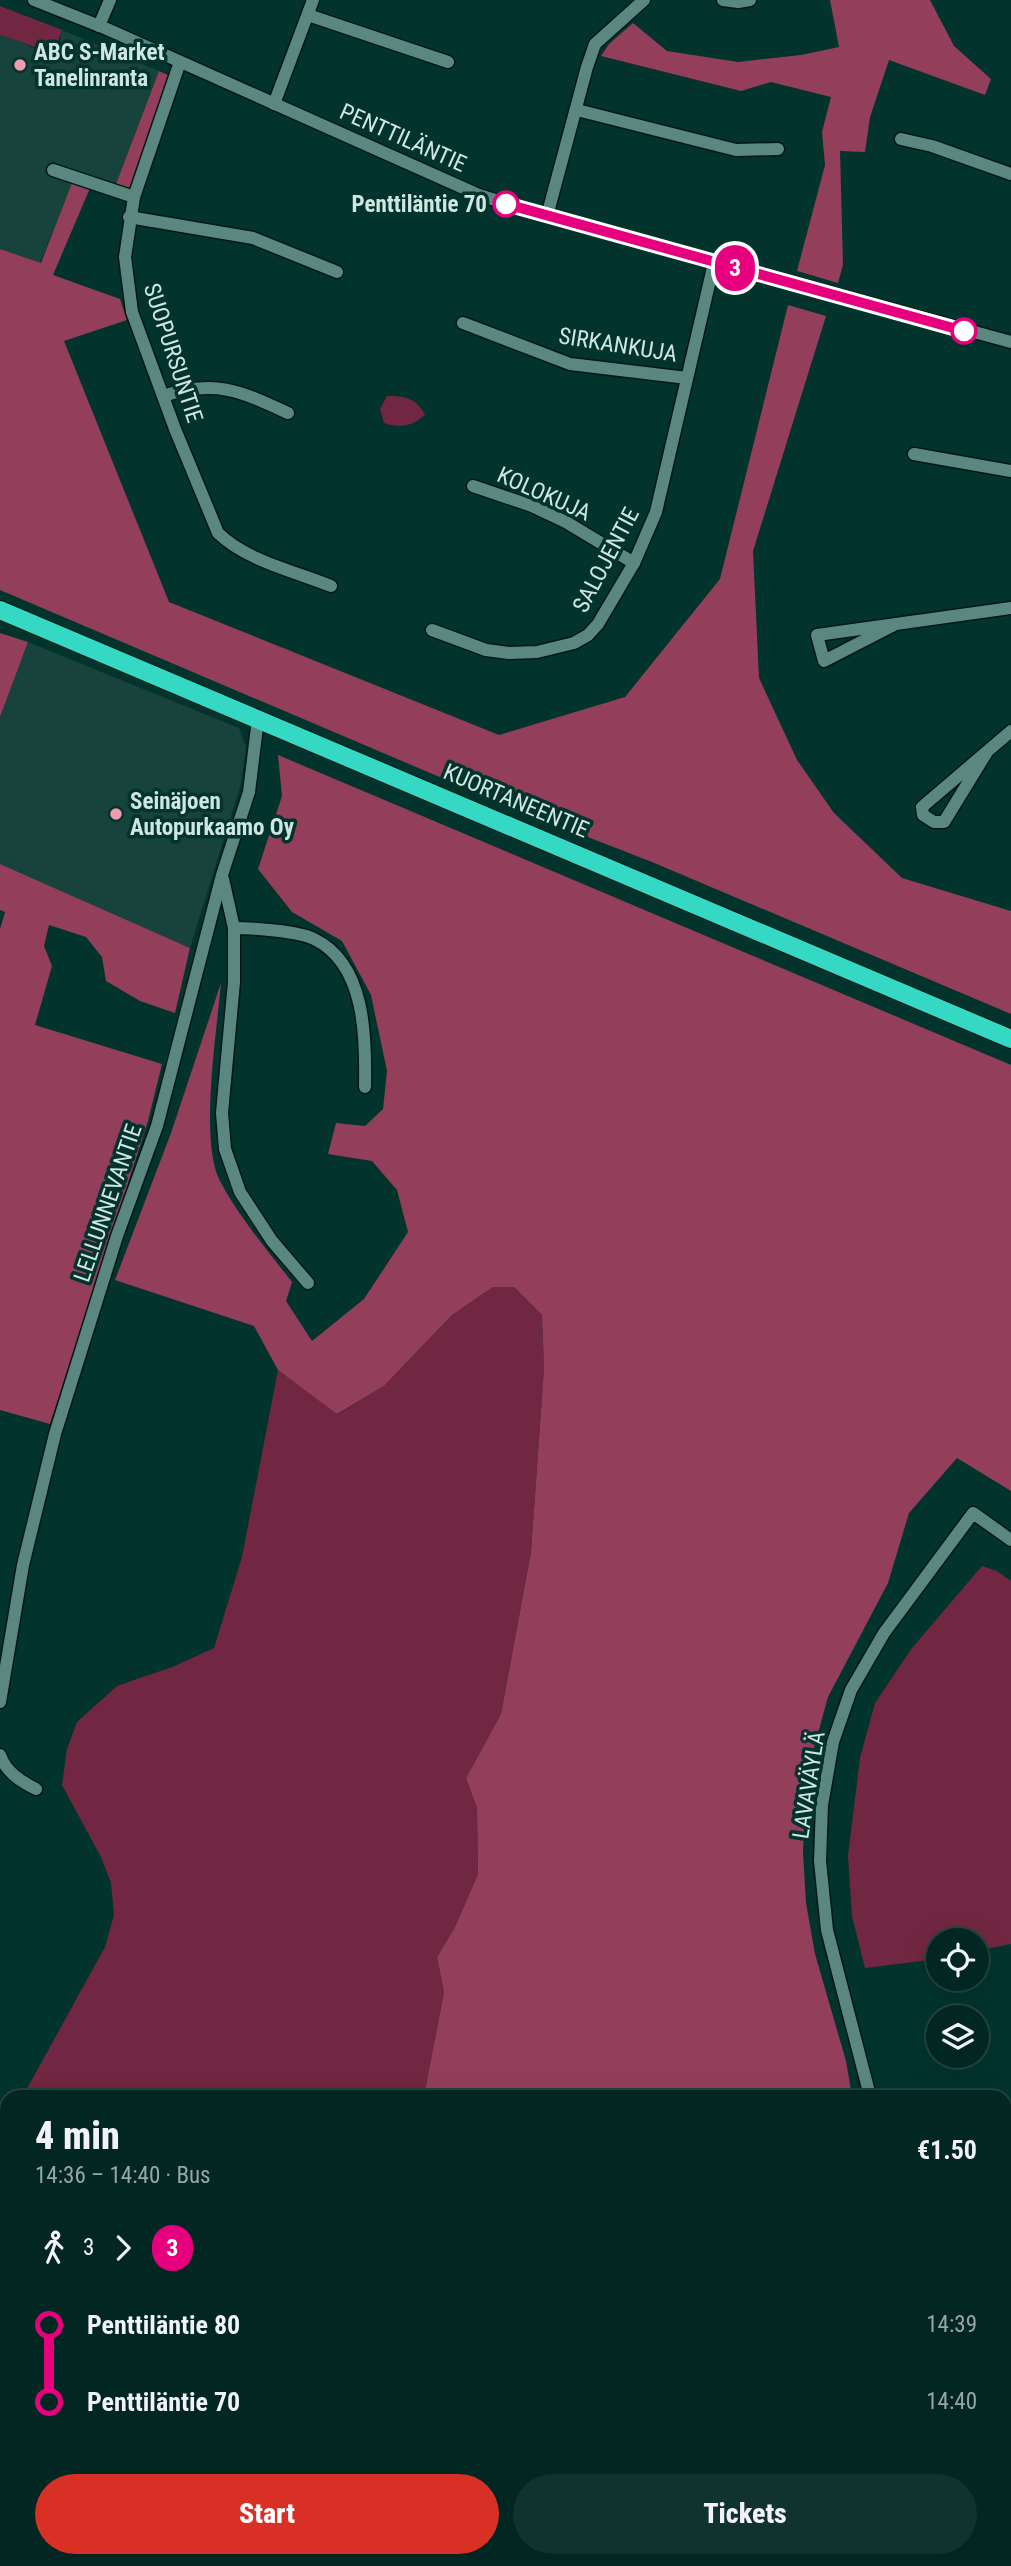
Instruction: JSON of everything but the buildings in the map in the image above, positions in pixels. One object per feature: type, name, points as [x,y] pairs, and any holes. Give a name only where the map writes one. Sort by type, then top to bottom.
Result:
[{"type":"highway","name":"KUORTANEENTIE","points":[[0,610],[1011,1039]]},
{"type":"street","name":"PENTTILÄNTIE","points":[[34,0],[99,26],[479,195],[714,263],[1011,342]]},
{"type":"street","points":[[99,26],[110,0]]},
{"type":"street","points":[[274,104],[313,0]]},
{"type":"street","points":[[723,0],[750,0]]},
{"type":"street","points":[[547,216],[595,44],[635,3]]},
{"type":"street","points":[[308,15],[448,62]]},
{"type":"street","name":"SUOPURSUNTIE","points":[[180,62],[129,217],[125,257],[132,312],[218,533],[230,545],[247,553],[331,586]]},
{"type":"street","points":[[577,110],[736,150],[778,149]]},
{"type":"street","points":[[901,139],[932,146],[1011,174]]},
{"type":"street","points":[[54,170],[134,197]]},
{"type":"street","points":[[129,217],[253,238],[337,272]]},
{"type":"street","name":"SALOJENTIE","points":[[432,630],[486,650],[509,653],[557,649],[588,635],[598,624],[634,563],[656,512],[714,263]]},
{"type":"street","name":"SIRKANKUJA","points":[[463,323],[570,364],[688,377]]},
{"type":"street","points":[[163,396],[180,390],[222,387],[242,392],[288,413]]},
{"type":"street","points":[[914,454],[1011,471]]},
{"type":"street","name":"KOLOKUJA","points":[[473,486],[532,506],[566,522],[634,563]]},
{"type":"street","points":[[894,625],[824,661],[817,635],[1011,608]]},
{"type":"street","name":"LELLUNNEVANTIE","points":[[0,1702],[23,1565],[55,1434],[117,1236],[157,1126],[222,875],[249,792],[258,719]]},
{"type":"street","points":[[987,752],[944,822],[934,822],[923,815],[920,811],[922,807],[1011,731]]},
{"type":"street","points":[[222,875],[234,928],[234,982],[222,1113],[225,1149],[240,1192],[272,1241],[308,1283]]},
{"type":"street","points":[[234,928],[254,928],[311,937],[329,947],[347,970],[358,998],[366,1048],[365,1087]]},
{"type":"street","name":"LAVAVÄYLÄ","points":[[868,2090],[825,1916],[820,1861],[822,1805],[833,1742],[852,1690],[884,1633],[973,1513],[1011,1540]]},
{"type":"street","points":[[0,1755],[3,1763],[19,1781],[36,1789]]},
{"type":"shaded area","points":[[830,0],[930,0],[954,46],[991,79],[985,95],[889,60],[870,117],[865,152],[840,151],[843,265],[838,283],[797,271],[825,165],[822,132],[831,97],[771,82],[741,91],[601,56],[609,44],[633,23],[667,51],[738,62],[801,55],[839,47]]},
{"type":"shaded area","points":[[0,6],[62,30],[54,53],[0,35]]},
{"type":"shaded area","points":[[62,30],[159,71],[116,184],[77,173],[40,263],[0,249],[0,35],[33,48],[60,42]]},
{"type":"shaded area","points":[[159,71],[170,76],[130,189],[116,184]]},
{"type":"shaded area","points":[[72,183],[90,188],[53,275],[120,299],[127,320],[64,341],[169,602],[499,735],[625,697],[720,579],[788,305],[826,316],[753,551],[759,678],[797,760],[834,813],[902,878],[1011,911],[1011,1014],[652,862],[503,804],[0,590],[0,249],[41,263]]},
{"type":"shaded area","points":[[387,396],[409,399],[418,405],[425,415],[406,425],[384,423],[380,409]]},
{"type":"shaded area","points":[[0,633],[28,642],[0,717]]},
{"type":"shaded area","name":"Seinäjoen Autopurkaamo Oy","points":[[28,642],[239,728],[246,747],[241,784],[190,948],[0,864],[0,717]]},
{"type":"shaded area","points":[[278,755],[1011,1065],[1011,1491],[957,1458],[909,1513],[888,1583],[828,1697],[806,1777],[803,1852],[806,1903],[815,1954],[846,2061],[851,2090],[425,2090],[444,1992],[437,1957],[455,1927],[478,1874],[477,1808],[466,1778],[501,1714],[531,1552],[544,1368],[542,1315],[514,1287],[493,1287],[452,1315],[384,1386],[337,1414],[278,1370],[254,1326],[115,1280],[171,1133],[221,983],[211,1085],[211,1140],[214,1163],[220,1181],[236,1207],[292,1282],[286,1301],[312,1341],[364,1299],[408,1232],[397,1190],[372,1161],[328,1154],[336,1123],[365,1126],[383,1109],[387,1071],[371,995],[342,941],[292,912],[258,869],[282,796]]},
{"type":"shaded area","points":[[0,864],[190,948],[175,1013],[140,1001],[106,981],[102,957],[86,937],[49,925],[44,946],[52,966],[35,1025],[162,1064],[148,1121],[50,1424],[0,1410],[0,929],[5,912],[0,910]]},
{"type":"shaded area","points":[[493,1287],[514,1287],[542,1315],[544,1368],[531,1552],[501,1714],[466,1778],[477,1808],[478,1874],[455,1927],[437,1957],[444,1992],[425,2090],[26,2090],[105,1947],[114,1915],[111,1883],[101,1857],[62,1785],[67,1749],[77,1722],[117,1686],[172,1667],[214,1648],[242,1557],[278,1370],[338,1414],[384,1386],[452,1315]]},
{"type":"shaded area","points":[[982,1566],[997,1571],[1011,1581],[1011,1944],[989,1949],[989,1928],[926,1928],[926,1960],[865,1968],[852,1916],[848,1856],[860,1758],[875,1703],[912,1648]]},
{"type":"bus line","name":"3","points":[[506,204],[964,331]]},
{"type":"place","name":"ABC S-Market Tanelinranta","points":[[20,65]]},
{"type":"place","name":"Penttiläntie 70","points":[[506,204]]},
{"type":"place","name":"Seinäjoen Autopurkaamo Oy","points":[[116,814]]}]
